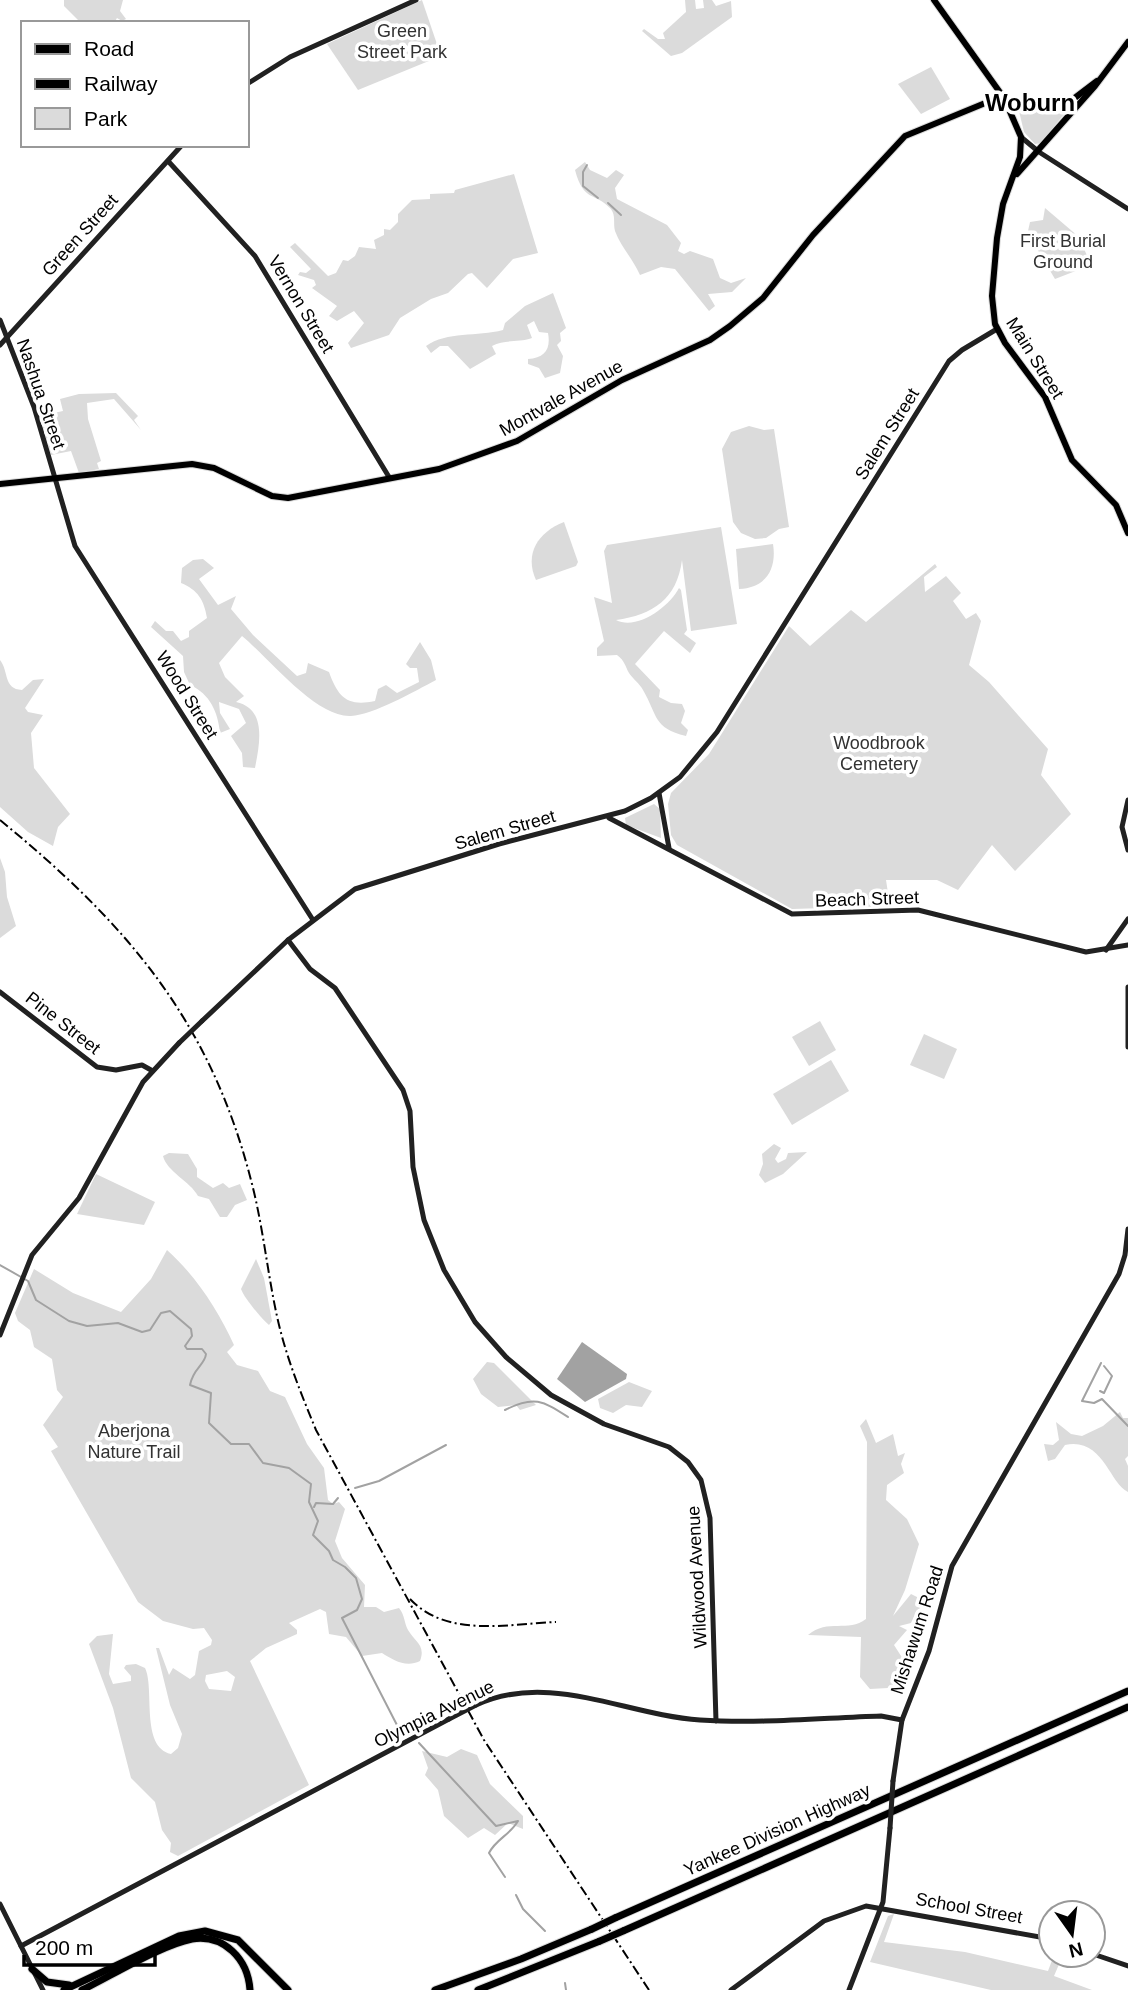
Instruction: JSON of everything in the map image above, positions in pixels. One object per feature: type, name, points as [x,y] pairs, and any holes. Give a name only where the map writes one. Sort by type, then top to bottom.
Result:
[{"type":"highway","name":"Yankee Division Highway","points":[[435,1990],[521,1959],[592,1929],[1128,1691]]},
{"type":"highway","name":"Yankee Division Highway","points":[[478,1990],[623,1931],[1128,1707]]},
{"type":"highway","points":[[32,1969],[51,1984],[82,1988],[179,1936],[205,1931],[231,1936],[247,1946],[288,1990]]},
{"type":"highway","points":[[64,1990],[82,1988],[98,1982],[181,1942],[203,1939],[222,1944],[234,1952],[247,1972],[250,1990]]},
{"type":"main road","points":[[934,0],[1004,98],[1021,137]]},
{"type":"main road","name":"Main Street","points":[[1015,176],[1039,152],[1128,42]]},
{"type":"main road","points":[[1004,98],[1029,104],[1068,101],[1079,97],[1097,81]]},
{"type":"main road","name":"Montvale Avenue","points":[[0,484],[196,464],[220,470],[262,492],[284,498],[439,469],[517,441],[622,380],[716,337],[761,300],[813,235],[904,137],[995,99],[1004,98]]},
{"type":"main road","points":[[1066,118],[1068,101]]},
{"type":"main road","points":[[1015,123],[1017,109],[1029,104]]},
{"type":"main road","name":"Main Street","points":[[1021,137],[1015,176],[1003,204],[995,256],[992,301],[997,329],[1045,397],[1070,457],[1083,474],[1116,505],[1128,533]]},
{"type":"street","points":[[248,83],[290,57],[416,0]]},
{"type":"street","points":[[1021,137],[1039,152],[1128,209]]},
{"type":"street","name":"Green Street","points":[[0,345],[180,147]]},
{"type":"street","name":"Vernon Street","points":[[168,161],[255,256],[389,477]]},
{"type":"street","name":"Nashua Street","points":[[0,320],[34,407],[54,478]]},
{"type":"street","name":"Salem Street","points":[[0,1335],[37,1247],[79,1198],[152,1070],[288,940],[348,893],[374,881],[499,844],[609,818],[659,793],[689,768],[716,734],[949,361],[962,349],[997,329]]},
{"type":"street","name":"Wood Street","points":[[54,478],[75,546],[313,920]]},
{"type":"street","points":[[659,793],[669,848]]},
{"type":"street","points":[[1128,800],[1122,830],[1128,850]]},
{"type":"street","name":"Beach Street","points":[[609,818],[792,914],[924,910],[1080,951],[1105,950],[1128,945]]},
{"type":"street","points":[[1105,950],[1128,919]]},
{"type":"street","name":"Wildwood Avenue","points":[[288,940],[310,970],[335,988],[403,1090],[409,1108],[413,1167],[424,1220],[443,1270],[475,1322],[506,1357],[551,1395],[604,1424],[669,1447],[685,1459],[701,1480],[710,1518],[716,1721]]},
{"type":"street","points":[[1128,987],[1128,1047]]},
{"type":"street","name":"Pine Street","points":[[0,992],[97,1067],[117,1070],[142,1065],[152,1070]]},
{"type":"street","name":"Mishawum Road","points":[[849,1990],[882,1906],[893,1780],[902,1720],[929,1651],[952,1566],[1123,1265],[1128,1230]]},
{"type":"street","points":[[1123,1265],[1128,1271]]},
{"type":"street","name":"Olympia Avenue","points":[[21,1946],[476,1705],[510,1693],[548,1691],[645,1713],[716,1721],[881,1716],[902,1720]]},
{"type":"street","points":[[0,1904],[43,1990]]},
{"type":"street","points":[[731,1990],[830,1917],[863,1906],[882,1906]]},
{"type":"street","name":"School Street","points":[[882,1906],[1037,1936]]},
{"type":"street","points":[[1107,1959],[1128,1966]]},
{"type":"green space","points":[[64,0],[123,0],[120,11],[126,19],[79,21],[64,6]]},
{"type":"green space","name":"Green Street Park","points":[[422,0],[441,56],[358,90],[327,44]]},
{"type":"green space","points":[[685,0],[695,0],[696,9],[704,8],[703,0],[712,0],[716,6],[731,1],[732,17],[682,53],[671,56],[642,31],[644,29],[658,39],[665,39],[663,33],[686,12]]},
{"type":"green space","points":[[931,67],[950,99],[921,114],[898,84]]},
{"type":"green space","points":[[1062,108],[1064,114],[1041,143],[1035,144],[1024,132],[1019,111]]},
{"type":"green space","points":[[585,162],[590,170],[607,178],[616,170],[624,175],[615,188],[617,199],[667,225],[681,243],[678,251],[684,254],[690,251],[713,259],[720,278],[731,283],[746,278],[732,292],[708,294],[715,306],[709,311],[675,269],[661,267],[640,275],[614,228],[611,209],[586,192],[578,180],[575,170]]},
{"type":"green space","points":[[514,174],[538,253],[513,259],[487,288],[472,273],[468,274],[448,293],[431,299],[400,318],[389,335],[351,348],[348,343],[364,323],[354,311],[337,321],[329,316],[337,306],[312,288],[316,285],[314,280],[298,275],[311,269],[290,247],[295,243],[328,276],[336,273],[343,260],[348,261],[355,256],[359,247],[376,249],[374,240],[384,235],[384,229],[390,230],[398,222],[398,214],[412,200],[430,199],[430,194],[454,193],[455,190]]},
{"type":"green space","name":"First Burial Ground","points":[[1045,208],[1079,237],[1091,265],[1055,279],[1033,242],[1033,232],[1028,231],[1030,222],[1043,220]]},
{"type":"green space","points":[[553,293],[566,328],[560,333],[561,341],[557,345],[563,356],[560,373],[545,378],[539,368],[528,364],[528,359],[543,355],[549,344],[548,333],[539,332],[534,321],[527,325],[532,338],[492,346],[496,354],[470,369],[448,346],[440,346],[431,353],[426,346],[443,338],[503,330],[505,323],[525,306]]},
{"type":"green space","points":[[116,393],[138,416],[134,420],[141,430],[114,399],[87,403],[88,419],[101,461],[97,463],[99,469],[79,473],[71,451],[51,455],[40,416],[63,411],[60,399],[79,394]]},
{"type":"green space","points":[[749,426],[764,430],[774,429],[789,527],[779,529],[766,538],[755,539],[741,533],[733,522],[722,449],[731,432]]},
{"type":"green space","points":[[564,522],[578,562],[576,566],[536,580],[532,561],[536,545],[547,532]]},
{"type":"green space","points":[[721,527],[737,624],[691,631],[682,560],[675,585],[661,603],[641,614],[616,620],[633,622],[652,615],[675,595],[679,588],[681,590],[687,630],[684,634],[696,643],[690,653],[664,631],[635,664],[660,690],[659,697],[671,703],[682,704],[685,711],[681,723],[688,730],[686,736],[662,725],[642,688],[620,657],[597,656],[597,648],[604,641],[594,597],[612,603],[604,551],[607,545]]},
{"type":"green space","points":[[773,544],[773,561],[768,576],[756,585],[739,589],[736,549]]},
{"type":"green space","points":[[203,559],[214,568],[199,579],[218,605],[236,596],[231,609],[253,635],[297,676],[306,673],[308,663],[329,672],[336,688],[345,698],[357,703],[375,701],[378,689],[386,685],[397,693],[419,682],[417,668],[410,668],[406,664],[420,642],[431,660],[436,680],[371,712],[351,716],[337,714],[308,697],[242,636],[219,663],[225,677],[244,696],[236,702],[253,712],[257,720],[259,739],[255,768],[243,767],[242,753],[231,736],[246,723],[239,709],[219,702],[220,713],[230,729],[220,733],[212,704],[203,693],[190,685],[184,672],[183,656],[151,627],[155,621],[166,631],[173,631],[181,641],[189,637],[189,631],[207,618],[199,596],[181,583],[182,568],[193,560]]},
{"type":"green space","name":"Woodbrook Cemetery","points":[[935,564],[937,567],[924,577],[925,592],[946,576],[961,593],[953,601],[966,619],[976,613],[981,621],[969,665],[989,682],[1048,749],[1041,775],[1071,814],[1015,871],[992,845],[958,890],[937,880],[886,880],[890,906],[792,909],[677,845],[671,835],[668,804],[671,793],[709,754],[789,626],[810,646],[851,610],[866,622]]},
{"type":"green space","points":[[0,660],[9,683],[16,689],[22,690],[33,680],[44,679],[25,708],[28,712],[43,715],[31,733],[34,768],[70,814],[58,827],[53,846],[28,832],[0,807]]},
{"type":"green space","points":[[654,804],[660,809],[661,838],[626,825],[625,818]]},
{"type":"green space","points":[[0,858],[5,872],[7,897],[16,926],[0,938]]},
{"type":"green space","points":[[820,1021],[836,1050],[809,1066],[792,1037]]},
{"type":"green space","points":[[924,1034],[957,1049],[944,1079],[910,1065]]},
{"type":"green space","points":[[831,1060],[849,1091],[792,1125],[773,1094]]},
{"type":"green space","points":[[774,1144],[781,1148],[775,1159],[778,1163],[786,1159],[788,1153],[807,1152],[783,1174],[765,1183],[759,1175],[763,1164],[762,1154]]},
{"type":"green space","points":[[169,1153],[188,1154],[197,1169],[197,1177],[213,1188],[223,1183],[229,1188],[240,1184],[247,1200],[235,1205],[227,1217],[220,1217],[209,1199],[198,1196],[165,1162],[163,1156]]},
{"type":"green space","points":[[96,1174],[155,1202],[144,1225],[77,1214]]},
{"type":"green space","name":"Aberjona Nature Trail","points":[[167,1250],[197,1282],[221,1319],[234,1345],[227,1352],[237,1365],[258,1371],[270,1391],[285,1397],[307,1444],[324,1468],[328,1500],[333,1504],[339,1502],[345,1509],[335,1541],[342,1558],[365,1585],[364,1607],[376,1607],[384,1612],[399,1608],[408,1630],[422,1651],[420,1661],[410,1664],[382,1653],[362,1656],[346,1637],[329,1634],[326,1612],[320,1609],[289,1623],[297,1630],[297,1634],[266,1648],[250,1661],[309,1785],[178,1856],[170,1852],[171,1843],[162,1830],[155,1802],[131,1778],[113,1708],[89,1644],[97,1636],[113,1634],[109,1674],[113,1684],[131,1681],[131,1676],[124,1668],[126,1665],[136,1664],[145,1668],[155,1740],[161,1749],[171,1754],[178,1748],[182,1734],[170,1705],[156,1648],[159,1648],[169,1675],[173,1668],[190,1679],[195,1675],[199,1651],[211,1645],[212,1640],[204,1628],[193,1629],[163,1621],[138,1602],[51,1451],[58,1447],[43,1425],[63,1397],[57,1390],[52,1359],[34,1347],[30,1330],[18,1321],[15,1313],[34,1269],[73,1293],[121,1312],[151,1279]],"holes":[[[227,1671],[235,1677],[231,1691],[209,1689],[205,1681],[206,1675]]]},
{"type":"green space","points":[[256,1259],[264,1278],[272,1321],[269,1325],[241,1289]]},
{"type":"green space","points":[[487,1362],[494,1363],[536,1405],[520,1410],[516,1405],[498,1407],[481,1394],[473,1379]]},
{"type":"green space","points":[[629,1382],[652,1391],[642,1407],[626,1405],[613,1413],[600,1408],[598,1399]]},
{"type":"green space","points":[[1120,1412],[1123,1418],[1128,1418],[1128,1456],[1125,1459],[1128,1466],[1128,1492],[1115,1480],[1097,1454],[1078,1444],[1065,1445],[1055,1459],[1048,1461],[1044,1444],[1053,1445],[1059,1440],[1056,1422],[1071,1434],[1082,1436],[1103,1426]]},
{"type":"green space","points":[[866,1419],[876,1443],[893,1434],[898,1456],[905,1453],[901,1464],[904,1473],[887,1485],[886,1500],[907,1519],[919,1544],[905,1590],[893,1616],[911,1594],[929,1603],[917,1610],[911,1623],[899,1626],[907,1630],[894,1645],[910,1670],[906,1687],[870,1689],[860,1677],[861,1637],[808,1635],[823,1627],[852,1625],[866,1619],[867,1442],[860,1426]]},
{"type":"green space","points":[[461,1749],[477,1755],[490,1784],[523,1816],[523,1829],[508,1823],[495,1835],[484,1828],[468,1838],[444,1816],[438,1790],[425,1775],[428,1768],[422,1751],[447,1757]]},
{"type":"green space","points":[[894,1914],[884,1942],[965,1952],[1048,1971],[1057,1969],[1054,1976],[1092,1990],[991,1990],[870,1962],[888,1916]]},
{"type":"shaded area","points":[[582,1342],[627,1374],[626,1379],[585,1402],[557,1379]]},
{"type":"waterway","points":[[587,165],[583,172],[583,186],[598,198]]},
{"type":"waterway","points":[[608,203],[621,215]]},
{"type":"waterway","points":[[0,1265],[28,1281],[36,1300],[69,1321],[87,1326],[118,1323],[142,1332],[150,1330],[161,1313],[170,1311],[191,1329],[192,1336],[185,1346],[187,1349],[202,1349],[206,1354],[190,1385],[211,1393],[209,1423],[231,1444],[249,1444],[263,1463],[289,1468],[311,1484],[309,1502],[318,1521],[313,1535],[329,1551],[333,1560],[356,1578],[362,1599],[357,1610],[342,1618],[399,1729]]},
{"type":"waterway","points":[[1101,1363],[1082,1401],[1094,1403],[1102,1399],[1128,1426]]},
{"type":"waterway","points":[[1100,1391],[1104,1393],[1112,1376],[1104,1366]]},
{"type":"waterway","points":[[505,1410],[531,1401],[552,1407],[568,1417]]},
{"type":"waterway","points":[[355,1488],[379,1481],[446,1445]]},
{"type":"waterway","points":[[314,1507],[316,1503],[333,1504],[338,1498]]},
{"type":"waterway","points":[[419,1743],[496,1826],[518,1821],[489,1853],[505,1877]]},
{"type":"waterway","points":[[516,1895],[523,1909],[545,1931]]},
{"type":"waterway","points":[[565,1983],[566,1990]]},
{"type":"railway","points":[[0,820],[46,859],[125,938],[188,1025],[213,1073],[235,1126],[252,1184],[283,1339],[316,1430],[484,1740],[649,1990]]},
{"type":"railway","points":[[410,1599],[425,1611],[460,1624],[498,1626],[556,1622]]},
{"type":"district","name":"Woburn","points":[[1030,102]]}]
